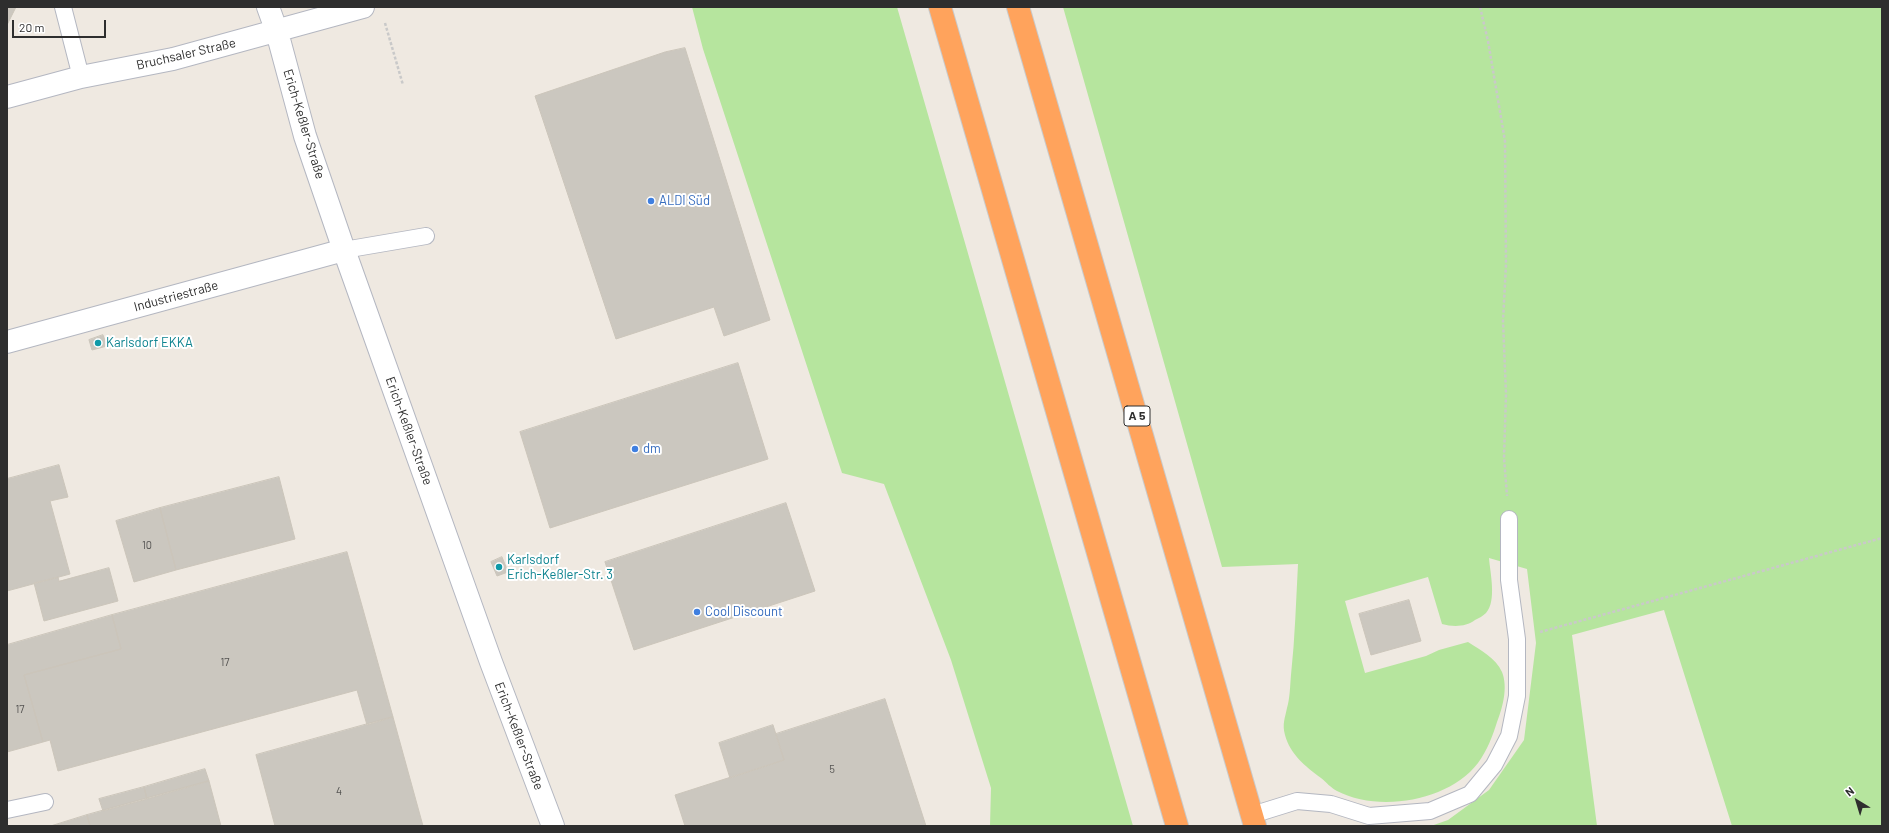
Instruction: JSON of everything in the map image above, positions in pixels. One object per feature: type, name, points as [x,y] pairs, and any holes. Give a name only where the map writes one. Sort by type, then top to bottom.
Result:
[{"type":"highway","points":[[940,7],[1177,826]]},
{"type":"highway","name":"A 5","points":[[1018,7],[1254,820]]},
{"type":"street","name":"Erich-Keßler-Straße","points":[[268,7],[277,32],[305,136],[344,250],[491,662],[553,826]]},
{"type":"street","name":"Bruchsaler Straße","points":[[7,97],[81,78],[173,59],[277,32],[363,7]]},
{"type":"street","name":"Industriestraße","points":[[7,342],[344,250]]},
{"type":"lane","points":[[63,7],[81,78]]},
{"type":"lane","points":[[344,250],[426,236]]},
{"type":"lane","points":[[1254,820],[1297,801],[1331,804],[1369,816],[1430,811],[1470,794],[1494,765],[1509,736],[1517,696],[1517,639],[1509,580],[1509,519]]},
{"type":"lane","points":[[7,810],[45,802]]},
{"type":"path","points":[[1480,7],[1488,41],[1505,141],[1506,264],[1503,321],[1506,394],[1504,458],[1509,519]]},
{"type":"path","points":[[385,21],[404,85]]},
{"type":"path","points":[[1517,639],[1882,538]]},
{"type":"green space","points":[[692,7],[897,7],[1133,826],[990,826],[991,788],[951,660],[884,484],[842,473],[703,49]]},
{"type":"green space","points":[[1063,7],[1882,7],[1882,826],[1732,826],[1664,610],[1572,635],[1597,826],[1431,826],[1448,820],[1489,790],[1524,740],[1536,643],[1527,569],[1489,558],[1492,594],[1489,608],[1484,615],[1468,624],[1451,626],[1442,624],[1428,577],[1345,601],[1365,673],[1426,656],[1439,650],[1468,642],[1496,663],[1504,678],[1504,697],[1492,738],[1478,763],[1465,776],[1450,786],[1432,794],[1412,800],[1392,802],[1354,798],[1337,791],[1309,769],[1294,754],[1287,742],[1284,721],[1290,692],[1298,564],[1222,567]]},
{"type":"building","points":[[7,7],[16,7],[7,25]]},
{"type":"building","name":"ALDI Süd","points":[[685,48],[770,320],[724,336],[714,307],[616,339],[535,96],[665,52]]},
{"type":"building","name":"Karlsdorf EKKA","points":[[103,335],[107,346],[92,350],[89,340]]},
{"type":"building","points":[[738,363],[768,459],[550,528],[520,432]]},
{"type":"building","points":[[59,465],[68,497],[50,501],[70,574],[7,591],[7,479]]},
{"type":"building","points":[[279,477],[295,539],[176,570],[160,508]]},
{"type":"building","points":[[786,503],[815,591],[634,650],[605,562]]},
{"type":"building","points":[[160,508],[176,570],[134,582],[116,521]]},
{"type":"building","points":[[347,552],[393,717],[367,725],[357,690],[58,771],[50,740],[43,742],[24,675],[121,649],[112,615]]},
{"type":"building","name":"Karlsdorf Erich-Keßler-Str. 3","points":[[502,557],[508,572],[497,576],[491,562]]},
{"type":"building","points":[[109,568],[118,601],[44,621],[34,583],[58,577],[59,581]]},
{"type":"building","points":[[1409,600],[1421,641],[1371,655],[1359,614]]},
{"type":"building","points":[[112,615],[121,649],[24,675],[43,742],[7,752],[7,645]]},
{"type":"building","points":[[885,699],[926,826],[685,826],[675,795],[784,760],[776,734]]},
{"type":"building","points":[[393,717],[423,826],[275,826],[256,755]]},
{"type":"building","points":[[773,725],[784,760],[730,778],[719,743]]},
{"type":"building","points":[[205,769],[209,781],[147,799],[144,787]]},
{"type":"building","points":[[209,781],[221,826],[90,826],[87,815]]},
{"type":"building","points":[[144,787],[147,799],[103,811],[99,799]]},
{"type":"building","points":[[87,815],[90,826],[51,826]]},
{"type":"place","name":"ALDI Süd","points":[[651,201]]},
{"type":"place","name":"Karlsdorf EKKA","points":[[98,343]]},
{"type":"place","name":"dm","points":[[635,449]]},
{"type":"place","name":"Karlsdorf Erich-Keßler-Str. 3","points":[[499,567]]},
{"type":"place","name":"Cool Discount","points":[[697,612]]}]
